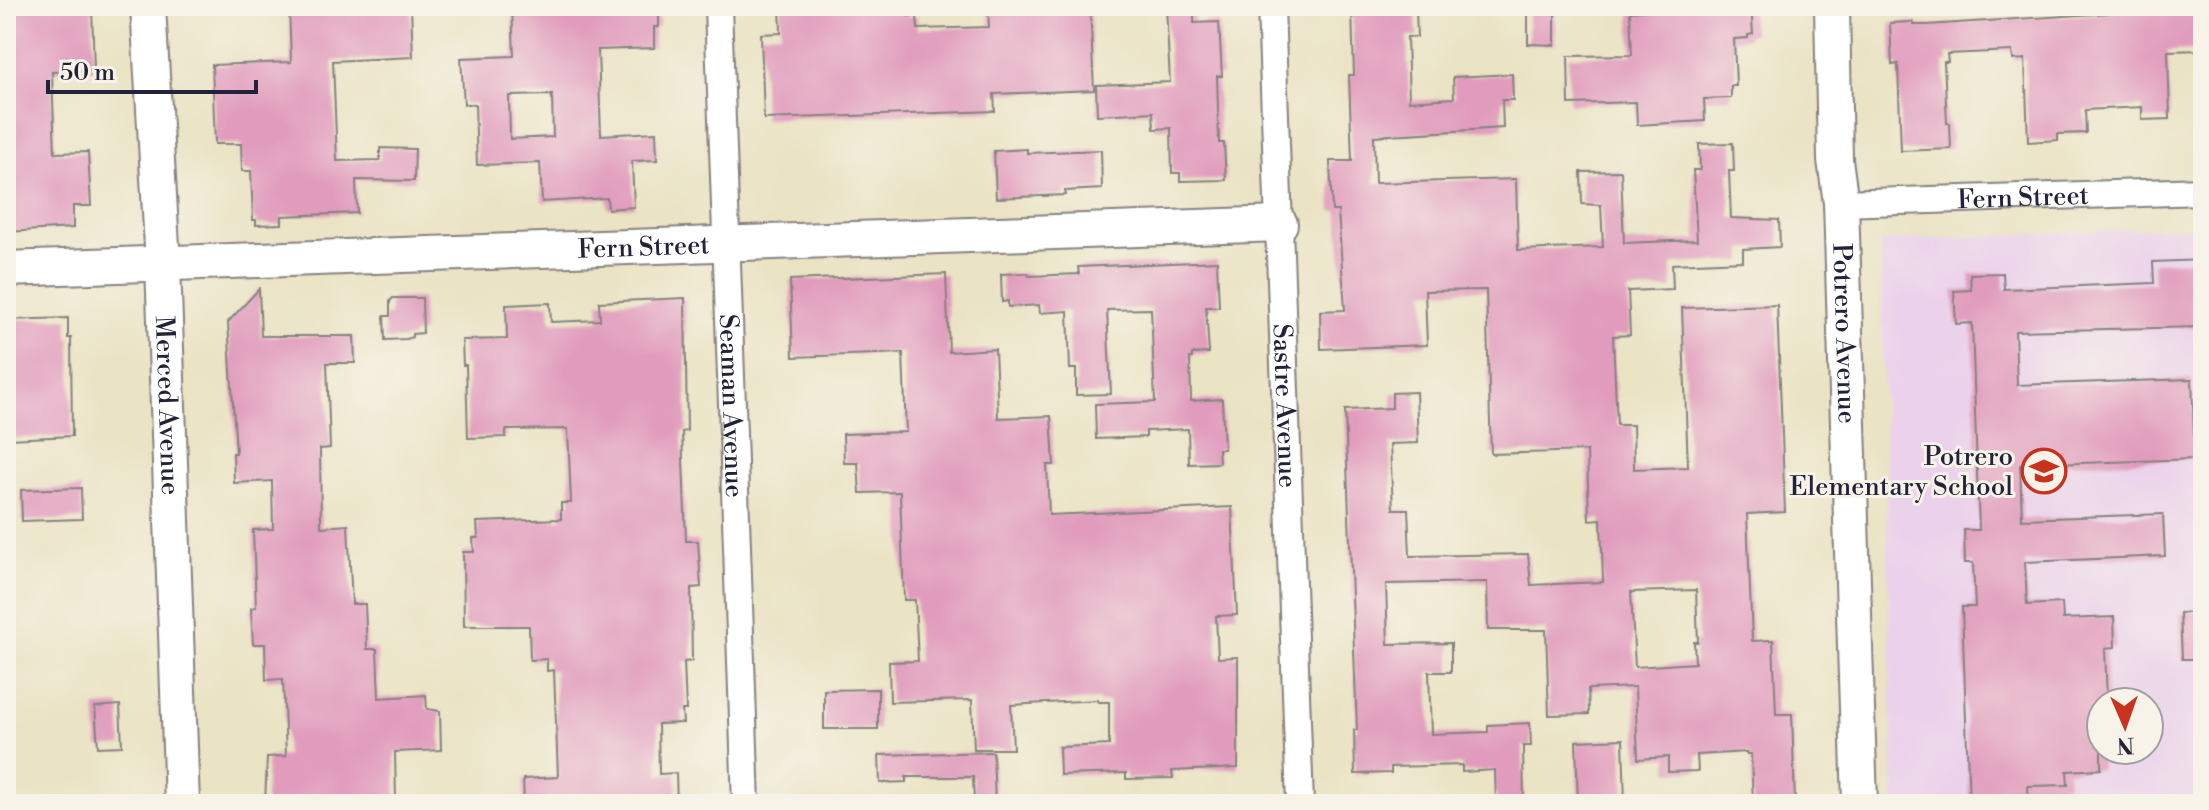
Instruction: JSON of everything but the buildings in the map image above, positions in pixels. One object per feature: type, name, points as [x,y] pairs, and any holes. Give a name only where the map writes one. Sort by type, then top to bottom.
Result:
[{"type":"street","name":"Merced Avenue","points":[[148,6],[163,264],[182,804]]},
{"type":"street","name":"Seaman Avenue","points":[[718,6],[746,804]]},
{"type":"street","name":"Sastre Avenue","points":[[1271,6],[1300,804]]},
{"type":"street","name":"Potrero Avenue","points":[[1832,6],[1835,160],[1841,203],[1860,804]]},
{"type":"street","name":"Fern Street","points":[[1841,203],[2203,191]]},
{"type":"street","name":"Fern Street","points":[[6,269],[1280,224]]},
{"type":"shaded area","name":"Potrero Elementary School","points":[[2203,226],[2203,804],[1894,804],[1880,241]]},
{"type":"place","name":"Potrero Elementary School","points":[[2044,471]]}]
